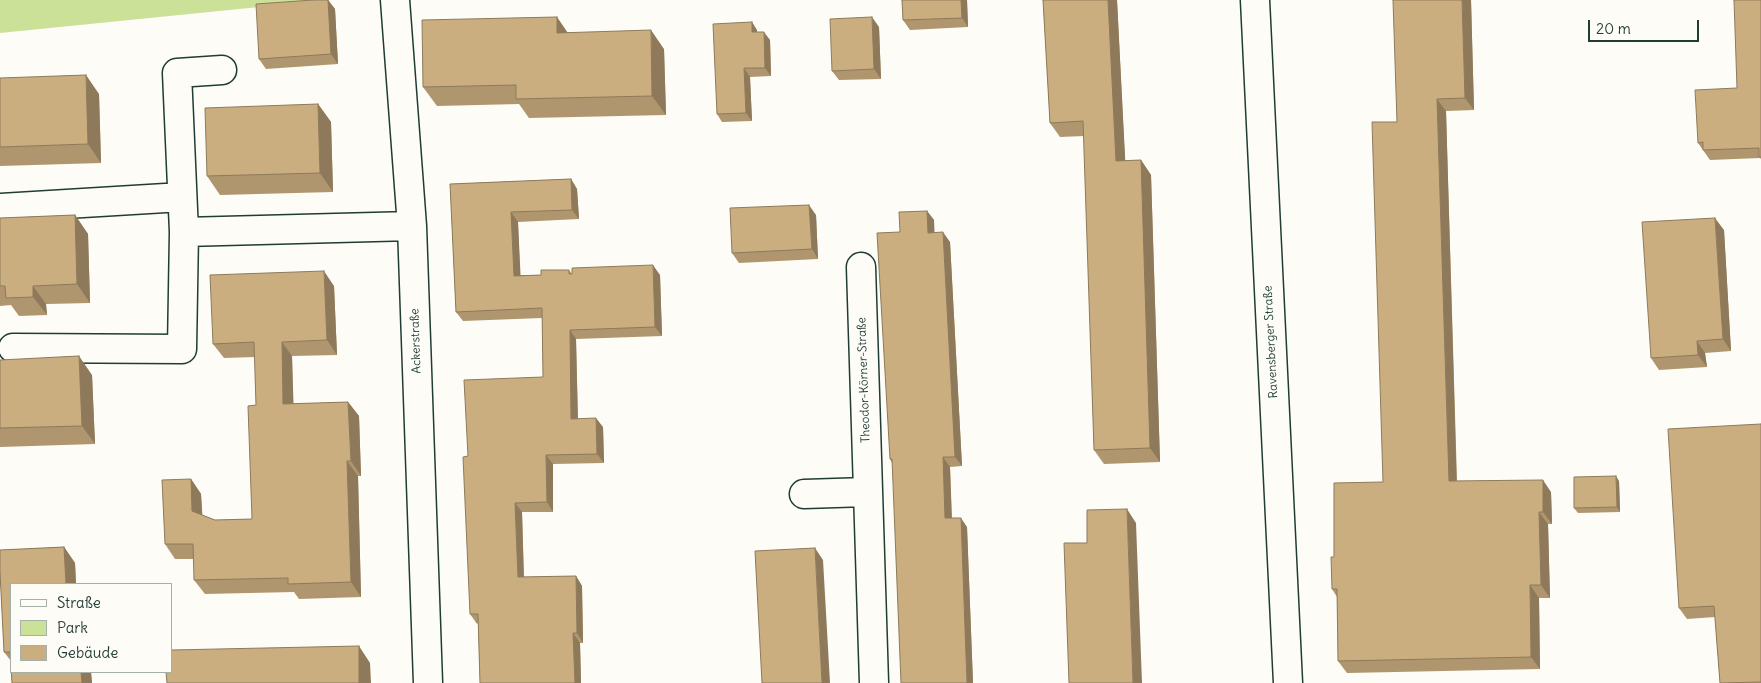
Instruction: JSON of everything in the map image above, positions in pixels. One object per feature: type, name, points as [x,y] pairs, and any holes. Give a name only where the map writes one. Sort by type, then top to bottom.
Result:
[{"type":"street","name":"Ackerstraße","points":[[395,0],[412,226],[428,683]]},
{"type":"street","name":"Ravensberger Straße","points":[[1255,0],[1288,683]]},
{"type":"street","points":[[14,348],[182,349],[184,232],[177,73],[222,70]]},
{"type":"street","points":[[0,208],[182,197]]},
{"type":"street","points":[[184,232],[412,226]]},
{"type":"street","name":"Theodor-Körner-Straße","points":[[861,267],[874,683]]},
{"type":"street","points":[[804,494],[868,492]]},
{"type":"green space","points":[[0,0],[329,0],[0,33]]},
{"type":"building","points":[[328,0],[331,54],[259,59],[256,4]]},
{"type":"building","points":[[902,0],[961,0],[962,18],[903,20]]},
{"type":"building","points":[[1043,0],[1108,0],[1116,161],[1141,160],[1150,448],[1094,450],[1083,121],[1050,123]]},
{"type":"building","points":[[1393,0],[1462,0],[1465,98],[1437,99],[1449,481],[1543,480],[1543,512],[1539,512],[1541,585],[1530,585],[1531,657],[1338,661],[1337,589],[1332,589],[1331,557],[1334,557],[1334,483],[1383,482],[1372,122],[1397,122]]},
{"type":"building","points":[[1734,0],[1761,0],[1761,157],[1759,157],[1759,148],[1703,150],[1703,142],[1698,143],[1695,90],[1737,88]]},
{"type":"building","points":[[557,17],[557,33],[651,30],[652,96],[516,99],[516,85],[423,87],[422,20]]},
{"type":"building","points":[[872,17],[874,69],[832,71],[830,19]]},
{"type":"building","points":[[752,22],[752,32],[764,32],[765,68],[744,68],[746,113],[717,114],[713,24]]},
{"type":"building","points":[[86,75],[88,144],[0,147],[0,78]]},
{"type":"building","points":[[318,104],[320,173],[207,176],[205,108]]},
{"type":"building","points":[[571,179],[572,210],[511,212],[514,276],[541,275],[541,270],[569,270],[569,274],[572,274],[572,268],[653,265],[655,327],[570,330],[571,419],[596,418],[597,454],[546,455],[547,502],[515,503],[518,577],[576,576],[577,633],[573,633],[575,683],[480,683],[478,614],[470,614],[463,457],[468,456],[464,380],[543,377],[542,308],[456,312],[450,184]]},
{"type":"building","points":[[809,205],[812,249],[732,253],[730,208]]},
{"type":"building","points":[[927,211],[928,233],[943,232],[955,457],[943,457],[945,518],[961,518],[967,683],[901,683],[892,459],[890,459],[877,233],[900,232],[899,212]]},
{"type":"building","points":[[75,215],[77,284],[33,286],[33,297],[6,298],[5,286],[0,286],[0,218]]},
{"type":"building","points":[[1715,218],[1723,339],[1697,341],[1698,355],[1651,358],[1642,222]]},
{"type":"building","points":[[324,271],[327,340],[282,342],[283,404],[348,402],[351,461],[347,461],[351,582],[288,584],[288,578],[194,580],[193,544],[165,544],[162,480],[191,479],[192,511],[215,520],[252,519],[248,406],[256,405],[254,342],[213,344],[210,275]]},
{"type":"building","points":[[79,356],[82,426],[0,428],[0,360]]},
{"type":"building","points":[[1761,424],[1761,682],[1720,683],[1714,606],[1679,608],[1668,429]]},
{"type":"building","points":[[1616,476],[1617,507],[1574,508],[1574,477]]},
{"type":"building","points":[[1127,509],[1133,683],[1069,683],[1064,543],[1087,543],[1087,510]]},
{"type":"building","points":[[64,547],[66,583],[10,583],[10,652],[4,652],[0,550]]},
{"type":"building","points":[[815,548],[822,683],[762,683],[755,551]]},
{"type":"building","points":[[359,646],[359,683],[167,683],[166,673],[172,673],[172,650]]},
{"type":"building","points":[[11,673],[81,673],[82,683],[12,683]]}]
